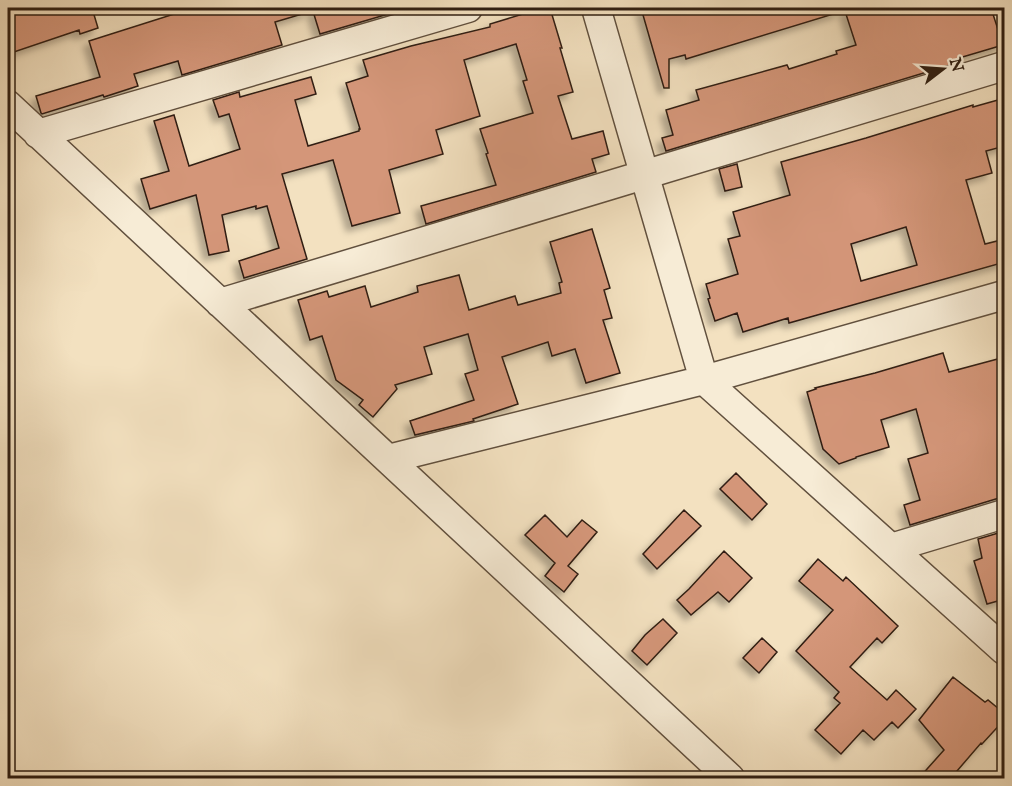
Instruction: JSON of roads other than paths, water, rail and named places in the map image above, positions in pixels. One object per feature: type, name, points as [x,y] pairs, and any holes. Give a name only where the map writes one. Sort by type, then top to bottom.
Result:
[{"type":"street","points":[[38,134],[468,8]]},
{"type":"street","points":[[596,8],[704,380],[1005,650]]},
{"type":"street","points":[[220,303],[1005,66]]},
{"type":"street","points":[[8,105],[730,778]]},
{"type":"street","points":[[388,459],[704,380],[1005,295]]},
{"type":"street","points":[[891,548],[1005,514]]}]
